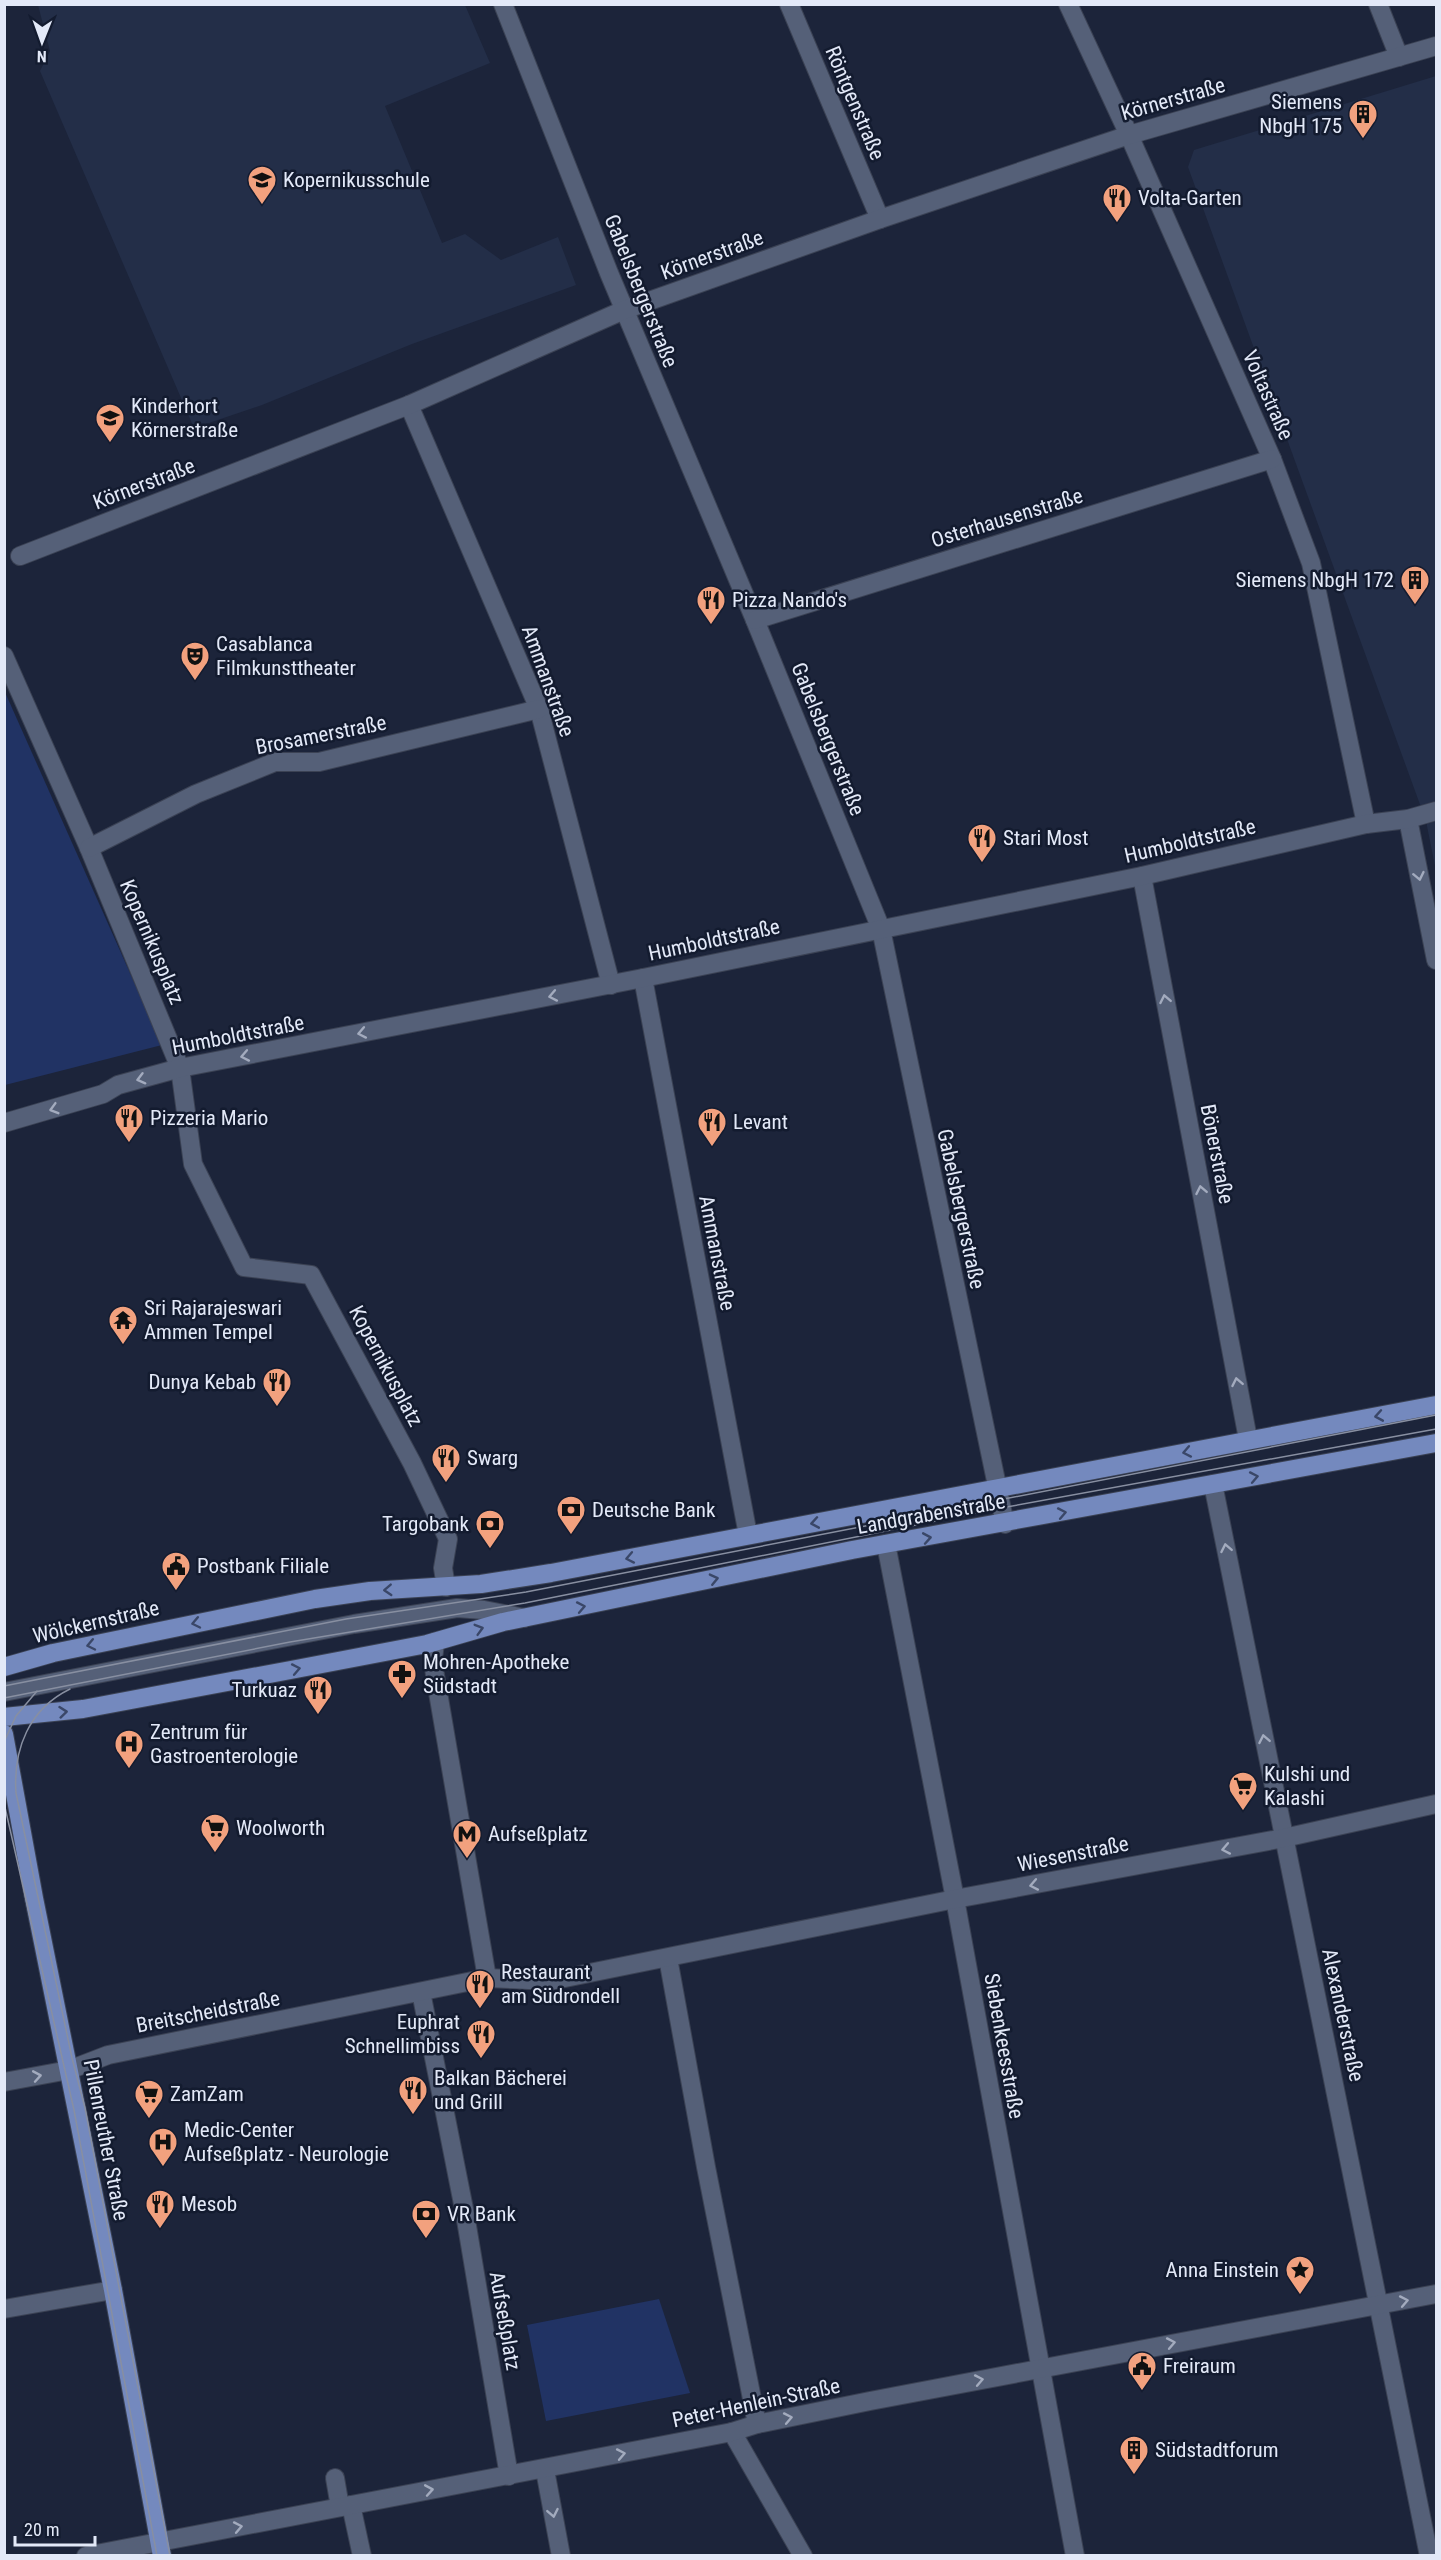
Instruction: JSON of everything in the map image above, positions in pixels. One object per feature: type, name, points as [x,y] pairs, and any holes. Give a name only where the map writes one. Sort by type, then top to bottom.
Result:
[{"type":"main road","name":"Landgrabenstraße","points":[[446,1587],[481,1584],[748,1535],[1437,1405]]},
{"type":"main road","name":"Landgrabenstraße","points":[[435,1642],[524,1618],[886,1544],[1437,1443]]},
{"type":"main road","name":"Wölckernstraße","points":[[4,1667],[52,1653],[315,1599],[370,1591],[446,1587]]},
{"type":"main road","points":[[4,1717],[83,1710],[435,1642]]},
{"type":"main road","name":"Pillenreuther Straße","points":[[4,1734],[34,1898],[113,2289],[161,2549]]},
{"type":"street","name":"Gabelsbergerstraße","points":[[503,4],[624,310],[755,620],[881,929],[1005,1524]]},
{"type":"street","name":"Röntgenstraße","points":[[789,4],[880,219]]},
{"type":"street","name":"Voltastraße","points":[[1068,4],[1129,135],[1272,459],[1311,563],[1365,824]]},
{"type":"street","points":[[1378,4],[1399,57]]},
{"type":"street","name":"Körnerstraße","points":[[20,556],[408,405],[624,310],[880,219],[1129,135],[1437,46]]},
{"type":"street","name":"Ammanstraße","points":[[408,405],[539,709],[611,985]]},
{"type":"street","name":"Osterhausenstraße","points":[[755,620],[1272,459]]},
{"type":"street","name":"Kopernikusplatz","points":[[4,656],[88,848],[180,1068],[193,1164],[244,1267],[311,1275],[412,1463],[448,1539],[443,1568],[446,1587]]},
{"type":"street","name":"Brosamerstraße","points":[[88,848],[196,794],[275,762],[319,762],[539,709]]},
{"type":"street","name":"Humboldtstraße","points":[[4,1123],[103,1094],[118,1085],[180,1068],[611,985],[1142,876],[1365,824],[1408,819],[1437,811]]},
{"type":"street","points":[[1408,819],[1437,960]]},
{"type":"street","name":"Bönerstraße","points":[[1142,876],[1248,1439]]},
{"type":"street","name":"Ammanstraße","points":[[643,978],[748,1535]]},
{"type":"street","name":"Alexanderstraße","points":[[1214,1484],[1429,2556]]},
{"type":"street","name":"Siebenkeesstraße","points":[[886,1544],[955,1899],[1075,2556]]},
{"type":"street","points":[[446,1611],[481,1584]]},
{"type":"street","points":[[4,1692],[354,1624],[457,1608],[484,1610],[524,1618]]},
{"type":"street","points":[[435,1642],[433,1660],[435,1675],[487,1978]]},
{"type":"street","name":"Wiesenstraße","points":[[668,1958],[955,1899],[1284,1838],[1437,1804]]},
{"type":"street","points":[[421,1992],[487,1978],[550,1981],[668,1958],[706,2167],[757,2424]]},
{"type":"street","name":"Breitscheidstraße","points":[[4,2082],[69,2070],[108,2055],[421,1992]]},
{"type":"street","name":"Aufseßplatz","points":[[421,1992],[465,2214],[509,2476]]},
{"type":"street","points":[[4,2309],[113,2289]]},
{"type":"street","name":"Peter-Henlein-Straße","points":[[86,2556],[161,2549],[345,2506],[545,2470],[732,2432],[757,2424],[1220,2333],[1437,2294]]},
{"type":"street","points":[[732,2432],[803,2556]]},
{"type":"street","points":[[545,2470],[561,2556]]},
{"type":"street","points":[[335,2478],[363,2556]]},
{"type":"shaded area","name":"Kopernikusschule","points":[[38,5],[465,5],[490,63],[385,106],[442,243],[465,234],[501,260],[558,237],[576,285],[412,344],[262,405],[194,428],[40,71],[50,51]]},
{"type":"shaded area","points":[[1436,76],[1436,871],[1426,821],[1188,167],[1194,150]]},
{"type":"shaded area","points":[[4,690],[162,1045],[5,1085],[4,1084]]},
{"type":"shaded area","points":[[659,2299],[690,2393],[546,2421],[527,2325]]},
{"type":"tram line","points":[[4,1686],[346,1619],[526,1592],[1436,1415]]},
{"type":"tram line","points":[[4,1698],[290,1642],[525,1603],[1001,1508],[1436,1429]]},
{"type":"tram line","points":[[70,1689],[56,1697],[44,1708],[26,1732],[17,1761],[16,1793],[72,2058],[85,2108],[170,2556]]},
{"type":"tram line","points":[[4,1742],[16,1716],[37,1691]]},
{"type":"tram line","points":[[4,1803],[74,2110],[157,2556]]},
{"type":"place","name":"Siemens NbgH 175","points":[[1363,140]]},
{"type":"place","name":"Kopernikusschule","points":[[262,206]]},
{"type":"place","name":"Volta-Garten","points":[[1117,224]]},
{"type":"place","name":"Kinderhort Körnerstraße","points":[[110,444]]},
{"type":"place","name":"Siemens NbgH 172","points":[[1415,606]]},
{"type":"place","name":"Pizza Nando's","points":[[711,626]]},
{"type":"place","name":"Casablanca Filmkunsttheater","points":[[195,682]]},
{"type":"place","name":"Stari Most","points":[[982,864]]},
{"type":"place","name":"Pizzeria Mario","points":[[129,1144]]},
{"type":"place","name":"Levant","points":[[712,1148]]},
{"type":"place","name":"Sri Rajarajeswari Ammen Tempel","points":[[123,1346]]},
{"type":"place","name":"Dunya Kebab","points":[[277,1408]]},
{"type":"place","name":"Swarg","points":[[446,1484]]},
{"type":"place","name":"Deutsche Bank","points":[[571,1536]]},
{"type":"place","name":"Targobank","points":[[490,1550]]},
{"type":"place","name":"Postbank Filiale","points":[[176,1592]]},
{"type":"place","name":"Mohren-Apotheke Südstadt","points":[[402,1700]]},
{"type":"place","name":"Turkuaz","points":[[318,1716]]},
{"type":"place","name":"Zentrum für Gastroenterologie","points":[[129,1770]]},
{"type":"place","name":"Kulshi und Kalashi","points":[[1243,1812]]},
{"type":"place","name":"Woolworth","points":[[215,1854]]},
{"type":"place","name":"Aufseßplatz","points":[[467,1860]]},
{"type":"place","name":"Restaurant am Südrondell","points":[[480,2010]]},
{"type":"place","name":"Euphrat Schnellimbiss","points":[[481,2060]]},
{"type":"place","name":"Balkan Bächerei und Grill","points":[[413,2116]]},
{"type":"place","name":"ZamZam","points":[[149,2120]]},
{"type":"place","name":"Medic-Center Aufseßplatz - Neurologie","points":[[163,2168]]},
{"type":"place","name":"Mesob","points":[[160,2230]]},
{"type":"place","name":"VR Bank","points":[[426,2240]]},
{"type":"place","name":"Anna Einstein","points":[[1300,2296]]},
{"type":"place","name":"Freiraum","points":[[1142,2392]]},
{"type":"place","name":"Südstadtforum","points":[[1134,2476]]}]
